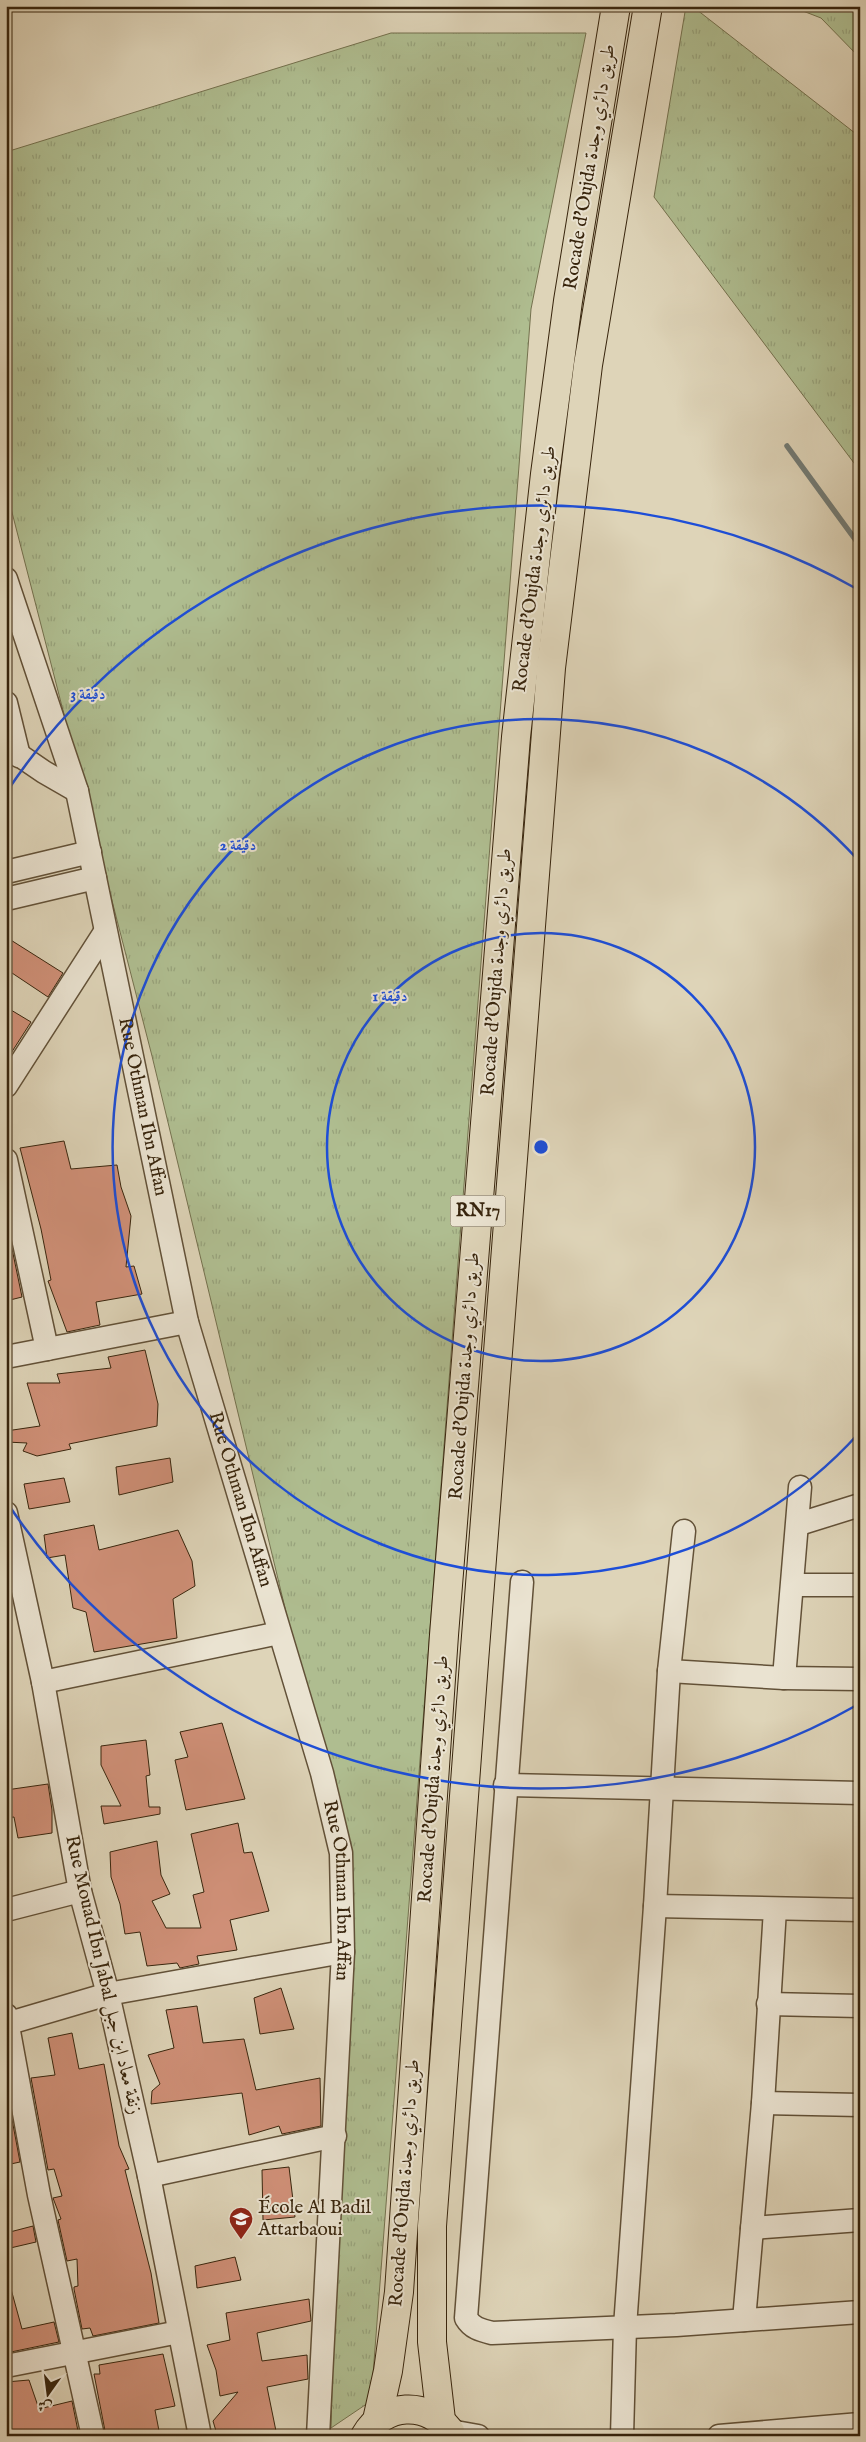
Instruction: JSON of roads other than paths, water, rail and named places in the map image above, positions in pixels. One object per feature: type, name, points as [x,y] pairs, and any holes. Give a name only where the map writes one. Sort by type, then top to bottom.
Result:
[{"type":"highway","name":"Rocade d'Oujda طريق دائري وجدة","points":[[448,2429],[433,2369],[432,2226],[551,668],[588,365],[648,6]]},
{"type":"highway","name":"Rocade d'Oujda طريق دائري وجدة","points":[[371,2428],[388,2371],[399,2292],[444,1635],[516,737],[545,474],[611,8]]},
{"type":"highway","name":"RN17","points":[[371,2428],[398,2409],[409,2408],[421,2410],[448,2429]]},
{"type":"street","name":"Rue Othman Ibn Affan","points":[[6,579],[77,791],[187,1322],[322,1773],[341,1853],[344,1952],[318,2436]]},
{"type":"street","points":[[6,703],[13,751],[77,791]]},
{"type":"street","points":[[6,872],[90,852]]},
{"type":"street","points":[[6,899],[95,878]]},
{"type":"street","points":[[6,1086],[105,932]]},
{"type":"street","points":[[6,1160],[15,1246],[47,1349]]},
{"type":"street","points":[[6,1357],[187,1322]]},
{"type":"street","points":[[784,1678],[794,1585],[800,1487]]},
{"type":"street","points":[[799,1524],[860,1505]]},
{"type":"street","name":"Rue Mouad Ibn Jabal زنقة معاد ابن جبل","points":[[6,1513],[43,1682],[80,1891],[108,1994],[150,2176],[200,2436]]},
{"type":"street","points":[[622,2436],[625,2327],[656,1906],[669,1671],[684,1531]]},
{"type":"street","points":[[522,1582],[505,1785],[466,2318],[476,2329],[492,2333],[625,2327],[860,2312]]},
{"type":"street","points":[[794,1585],[860,1585]]},
{"type":"street","points":[[43,1682],[279,1633]]},
{"type":"street","points":[[669,1671],[784,1678],[860,1679]]},
{"type":"street","points":[[505,1785],[860,1794]]},
{"type":"street","points":[[6,1910],[80,1891]]},
{"type":"street","points":[[656,1906],[860,1910]]},
{"type":"street","points":[[744,2320],[763,2103],[775,1909]]},
{"type":"street","points":[[93,2436],[39,2195],[7,2021],[108,1994],[344,1952]]},
{"type":"street","points":[[768,2004],[860,2006]]},
{"type":"street","points":[[763,2103],[860,2105]]},
{"type":"street","points":[[150,2176],[335,2136]]},
{"type":"street","points":[[752,2228],[860,2220]]},
{"type":"street","points":[[6,2366],[179,2332]]},
{"type":"street","points":[[719,2436],[860,2424]]},
{"type":"street","points":[[448,2429],[478,2436]]},
{"type":"waterway","points":[[787,446],[860,546]]},
{"type":"place","name":"École Al Badil Attarbaoui","points":[[241,2240]]}]
